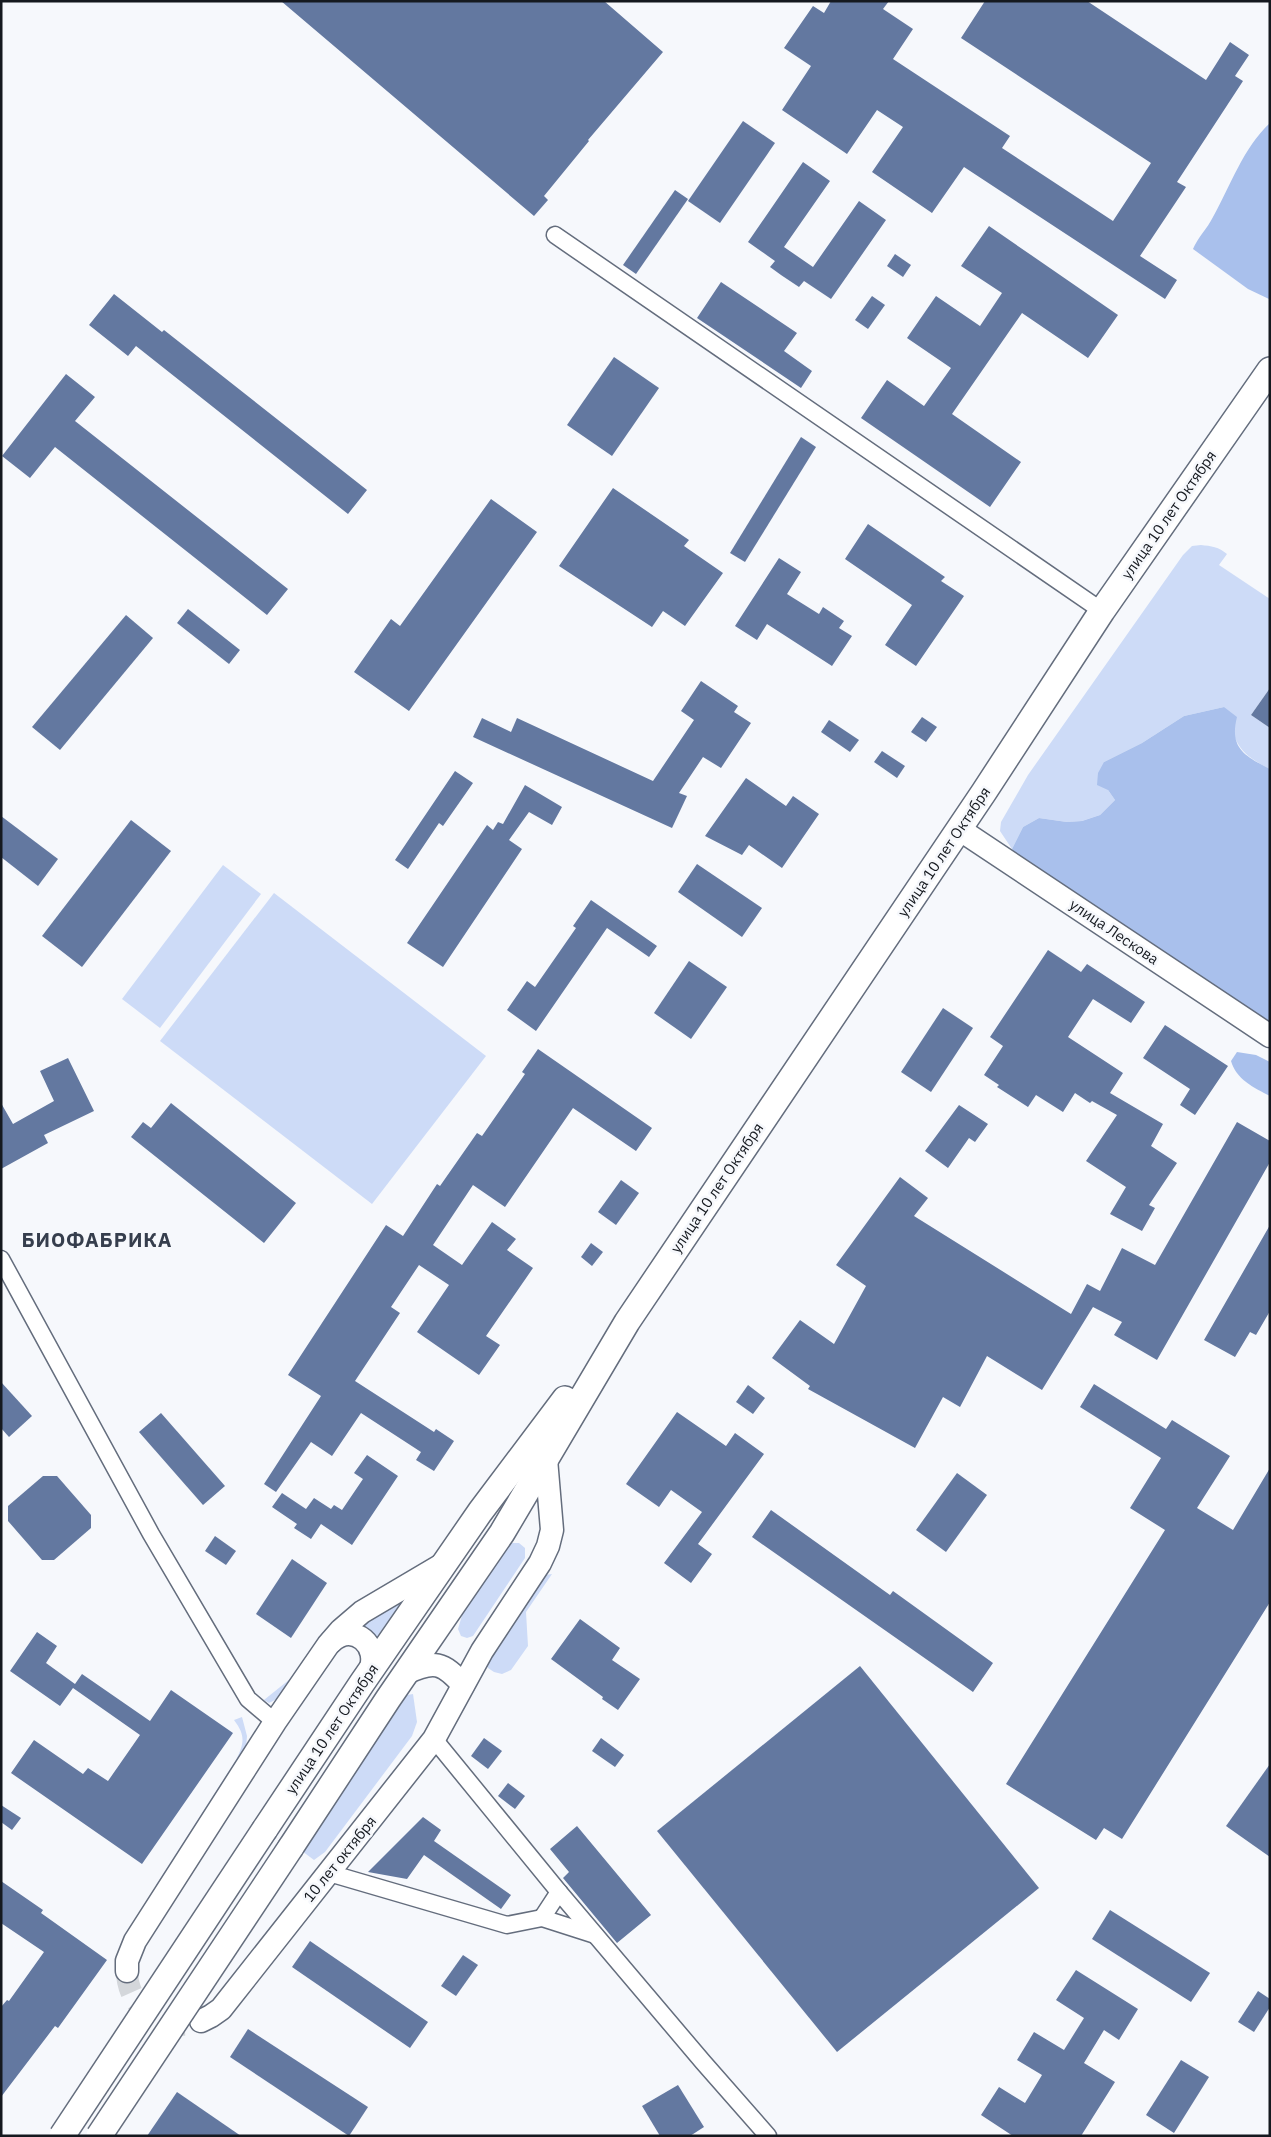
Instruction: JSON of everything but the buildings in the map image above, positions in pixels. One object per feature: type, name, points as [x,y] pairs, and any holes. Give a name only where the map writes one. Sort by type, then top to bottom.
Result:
[{"type":"main road","name":"улица 10 лет Октября","points":[[99,2136],[406,1673],[502,1532],[591,1385],[619,1334],[959,829],[1102,611],[1270,370]]},
{"type":"main road","name":"улица 10 лет Октября","points":[[62,2136],[369,1673],[480,1512],[581,1378],[619,1334]]},
{"type":"street","points":[[555,235],[1102,611]]},
{"type":"street","name":"улица Лескова","points":[[959,829],[1270,1036]]},
{"type":"street","points":[[1,1259],[151,1534],[248,1699],[274,1722]]},
{"type":"street","name":"10 лет октября","points":[[201,2020],[211,2016],[221,2008],[434,1740],[482,1651],[540,1564],[548,1546],[552,1530],[546,1459]]},
{"type":"street","points":[[127,1971],[127,1961],[135,1941],[274,1722],[328,1645],[341,1630],[362,1612],[445,1563]]},
{"type":"street","points":[[328,1645],[335,1638],[344,1634],[354,1635],[363,1639],[370,1646],[373,1654],[373,1664],[369,1673]]},
{"type":"street","points":[[406,1673],[432,1664],[442,1666],[451,1672],[463,1685]]},
{"type":"street","points":[[434,1740],[559,1892],[768,2136]]},
{"type":"street","points":[[329,1873],[507,1925],[542,1918],[597,1936]]},
{"type":"street","points":[[542,1918],[559,1892]]},
{"type":"shaded area","points":[[1270,123],[1269,299],[1248,289],[1193,249],[1220,205],[1245,155]]},
{"type":"shaded area","points":[[1192,546],[1215,547],[1227,554],[1219,565],[1270,599],[1270,688],[1251,715],[1270,728],[1270,769],[1249,757],[1243,751],[1238,744],[1224,707],[1184,716],[1142,743],[1104,762],[1108,790],[1115,800],[1100,815],[1082,821],[1067,822],[1039,818],[1023,827],[1012,849],[1000,831],[1001,822],[1028,775],[1183,555]]},
{"type":"shaded area","points":[[1224,707],[1237,717],[1235,736],[1241,750],[1253,760],[1270,769],[1270,1028],[1019,859],[1012,849],[1023,827],[1039,818],[1067,822],[1082,821],[1100,815],[1115,800],[1108,790],[1097,785],[1098,773],[1104,762],[1142,743],[1184,716]]},
{"type":"shaded area","points":[[223,865],[261,894],[160,1028],[122,999]]},
{"type":"shaded area","points":[[274,893],[486,1056],[372,1204],[160,1041]]},
{"type":"shaded area","points":[[1237,1052],[1256,1055],[1270,1062],[1270,1096],[1252,1086],[1237,1073],[1231,1061]]},
{"type":"shaded area","points":[[511,1543],[519,1543],[525,1548],[525,1558],[473,1636],[467,1638],[461,1636],[458,1629],[463,1612]]},
{"type":"shaded area","points":[[552,1574],[526,1612],[528,1646],[511,1670],[502,1674],[494,1672],[486,1664],[545,1575]]},
{"type":"shaded area","points":[[405,1597],[377,1637],[360,1633],[362,1625],[395,1606]]},
{"type":"shaded area","points":[[300,1671],[281,1697],[269,1703],[264,1700]]},
{"type":"shaded area","points":[[413,1694],[417,1722],[412,1736],[325,1852],[314,1860],[302,1851],[407,1695]]},
{"type":"shaded area","points":[[242,1717],[247,1736],[246,1748],[162,1885],[156,1885],[236,1760],[241,1749],[242,1735],[234,1720]]},
{"type":"tunnel","points":[[127,1971],[129,1985],[134,1997],[151,2016],[175,2024],[201,2021]]},
{"type":"district","name":"БИОФАБРИКА","points":[[97,1240]]}]
